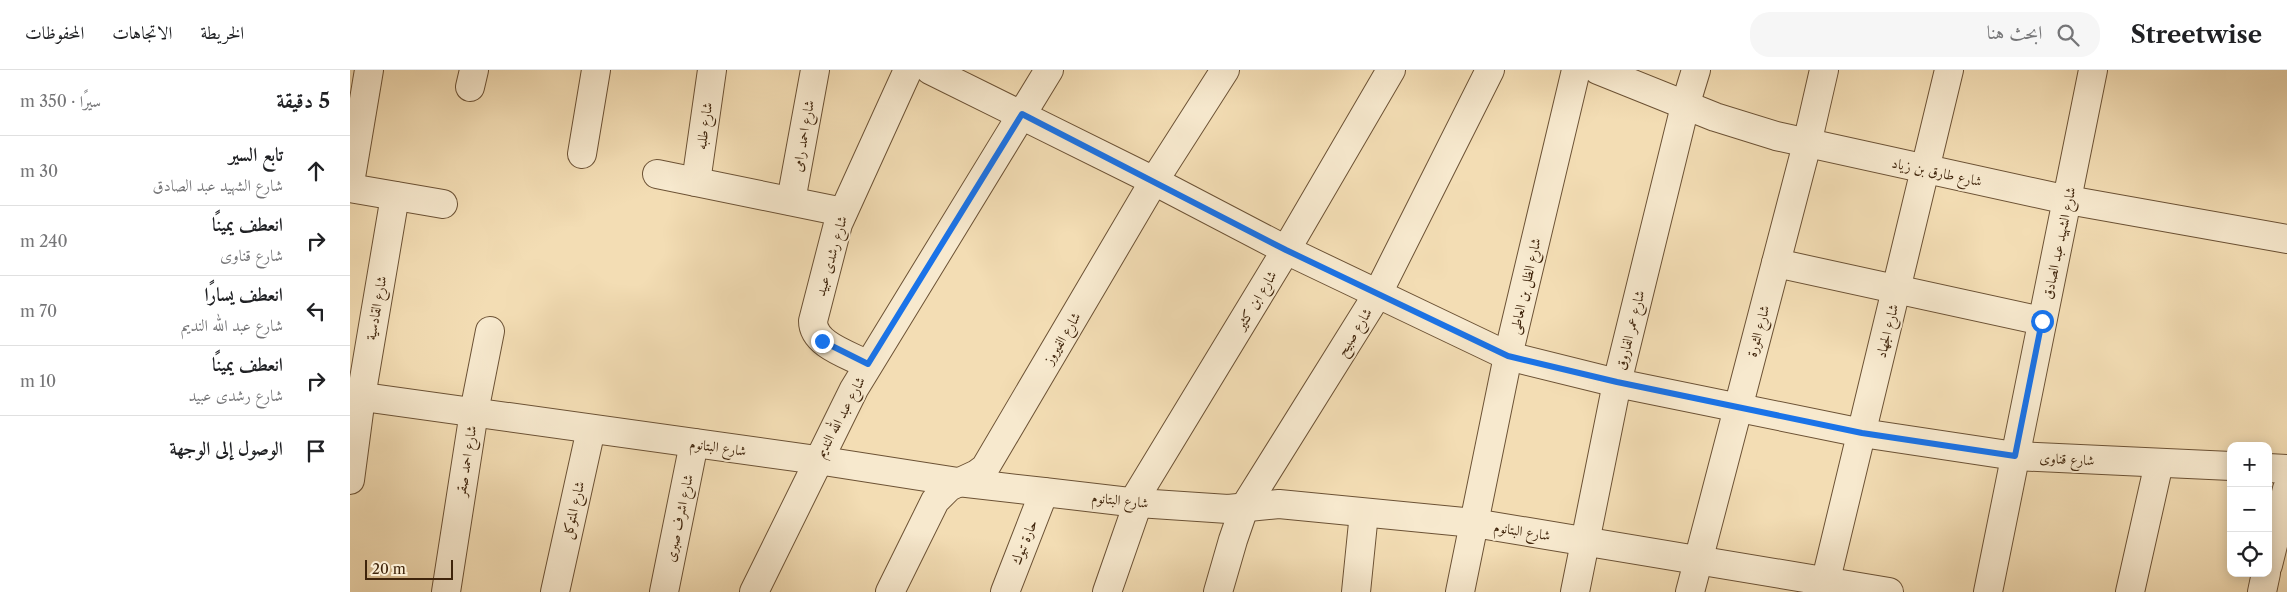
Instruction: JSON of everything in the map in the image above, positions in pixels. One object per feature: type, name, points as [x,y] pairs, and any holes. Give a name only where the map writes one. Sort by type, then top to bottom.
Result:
[{"type":"street","points":[[350,183],[369,70]]},
{"type":"street","points":[[582,154],[596,70]]},
{"type":"street","name":"شارع طلبه","points":[[696,182],[712,70]]},
{"type":"street","name":"شارع احمد رامى","points":[[791,202],[815,70]]},
{"type":"street","name":"شارع رشدى عبيد","points":[[868,364],[822,341],[813,329],[834,237],[843,212],[908,70]]},
{"type":"street","name":"شارع قناوى","points":[[930,70],[1022,114],[1286,250],[1508,356],[1617,382],[1862,433],[2015,456],[2227,466]]},
{"type":"street","name":"شارع عبد الله النديم","points":[[754,592],[817,460],[868,364],[1049,70]]},
{"type":"street","name":"شارع الفيروز","points":[[890,592],[935,501],[941,493],[985,468],[1154,182],[1226,70]]},
{"type":"street","name":"شارع ابن كثير","points":[[1107,592],[1135,502],[1392,70]]},
{"type":"street","name":"شارع صبيح","points":[[1218,592],[1244,508],[1377,295],[1490,70]]},
{"type":"street","name":"شارع الظل بن العاطى","points":[[1460,592],[1508,356],[1576,70]]},
{"type":"street","name":"شارع طارق بن زياد","points":[[1598,70],[1685,106],[1753,129],[1807,144],[2068,200],[2287,239]]},
{"type":"street","name":"شارع عمر الفاروق","points":[[1575,592],[1617,382],[1685,106],[1696,70]]},
{"type":"street","name":"شارع الثورة","points":[[1690,592],[1807,144],[1824,70]]},
{"type":"street","name":"شارع الجهاد","points":[[1825,586],[1949,70]]},
{"type":"street","name":"شارع الشهيد عبد الصادق","points":[[1988,592],[2093,70]]},
{"type":"street","points":[[657,174],[843,212]]},
{"type":"street","points":[[350,188],[443,204]]},
{"type":"street","name":"شارع القادسية","points":[[350,480],[356,396],[395,196]]},
{"type":"street","points":[[1776,263],[2042,321]]},
{"type":"street","name":"شارع احمد صقر","points":[[446,592],[474,412],[490,331]]},
{"type":"street","name":"شارع البتانوم","points":[[356,396],[817,460],[958,482],[1044,492],[1135,502],[1228,509],[1279,504],[1474,523],[1698,560],[1825,586],[1889,592]]},
{"type":"street","name":"شارع المتوكل","points":[[555,592],[591,429]]},
{"type":"street","name":"شارع اشرف صبرى","points":[[664,592],[694,443]]},
{"type":"street","points":[[2130,592],[2159,463]]},
{"type":"street","points":[[2272,468],[2287,469]]},
{"type":"street","points":[[2272,549],[2287,489]]},
{"type":"street","name":"حارة تبوك","points":[[1005,592],[1044,492]]},
{"type":"street","points":[[1356,592],[1364,513]]},
{"type":"street","points":[[2262,592],[2265,577]]},
{"type":"route","points":[[822,341],[868,364],[1022,114],[1286,250],[1508,356],[1617,382],[1862,433],[2015,456],[2042,321]]}]
